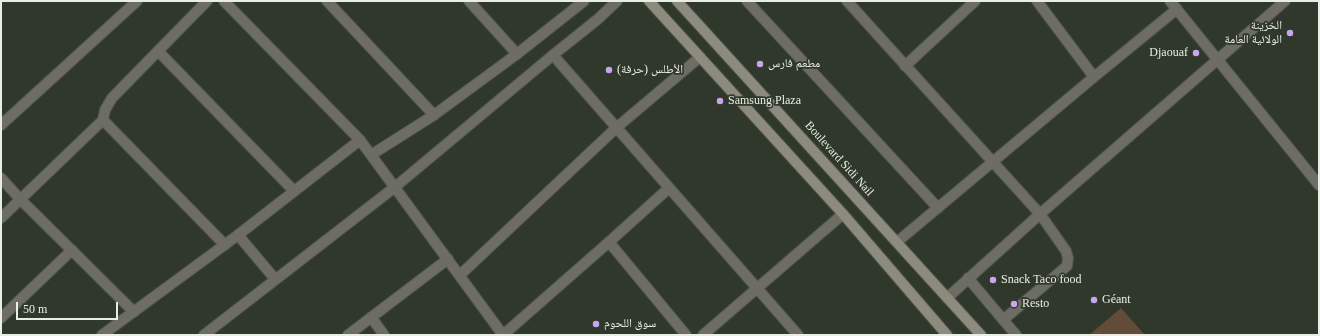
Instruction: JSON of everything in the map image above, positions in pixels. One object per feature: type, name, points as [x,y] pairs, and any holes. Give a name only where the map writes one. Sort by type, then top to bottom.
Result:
[{"type":"main road","points":[[649,1],[843,214],[947,335]]},
{"type":"main road","name":"Boulevard Sidi Nail","points":[[677,1],[981,335]]},
{"type":"street","points":[[1,125],[137,1]]},
{"type":"street","points":[[1,218],[103,120],[105,110],[112,98],[207,1]]},
{"type":"street","points":[[224,1],[360,140],[503,335],[669,188]]},
{"type":"street","points":[[327,1],[434,115]]},
{"type":"street","points":[[469,1],[517,54]]},
{"type":"street","points":[[371,155],[434,115],[517,54],[583,1]]},
{"type":"street","points":[[204,335],[395,187],[598,19],[617,1]]},
{"type":"street","points":[[747,1],[938,208]]},
{"type":"street","points":[[847,1],[1040,214],[1066,251],[1068,258],[1066,266],[1003,320]]},
{"type":"street","points":[[905,66],[975,1]]},
{"type":"street","points":[[1037,1],[1094,77]]},
{"type":"street","points":[[1170,1],[1318,181]]},
{"type":"street","points":[[946,298],[1040,214],[1285,1]]},
{"type":"street","points":[[897,242],[1177,9]]},
{"type":"street","points":[[158,51],[294,191]]},
{"type":"street","points":[[553,55],[798,335]]},
{"type":"street","points":[[460,275],[616,128],[700,57]]},
{"type":"street","points":[[103,120],[225,245]]},
{"type":"street","points":[[102,335],[238,236],[360,140]]},
{"type":"street","points":[[1,178],[20,199],[134,312]]},
{"type":"street","points":[[703,335],[843,214]]},
{"type":"street","points":[[238,236],[275,279]]},
{"type":"street","points":[[609,242],[686,335]]},
{"type":"street","points":[[1,318],[72,250]]},
{"type":"street","points":[[348,335],[448,259]]},
{"type":"street","points":[[968,278],[1016,335]]},
{"type":"street","points":[[371,317],[384,335]]},
{"type":"shaded area","points":[[1121,308],[1145,335],[1089,335]]},
{"type":"place","name":"الخزينة الولائية العامة","points":[[1290,33]]},
{"type":"place","name":"Djaouaf","points":[[1196,53]]},
{"type":"place","name":"مطعم فارس","points":[[760,64]]},
{"type":"place","name":"الأطلس (حرفة)","points":[[609,70]]},
{"type":"place","name":"Samsung Plaza","points":[[720,101]]},
{"type":"place","name":"Snack Taco food","points":[[993,280]]},
{"type":"place","name":"Géant","points":[[1094,300]]},
{"type":"place","name":"Resto","points":[[1014,304]]},
{"type":"place","name":"سوق اللحوم","points":[[596,324]]}]
